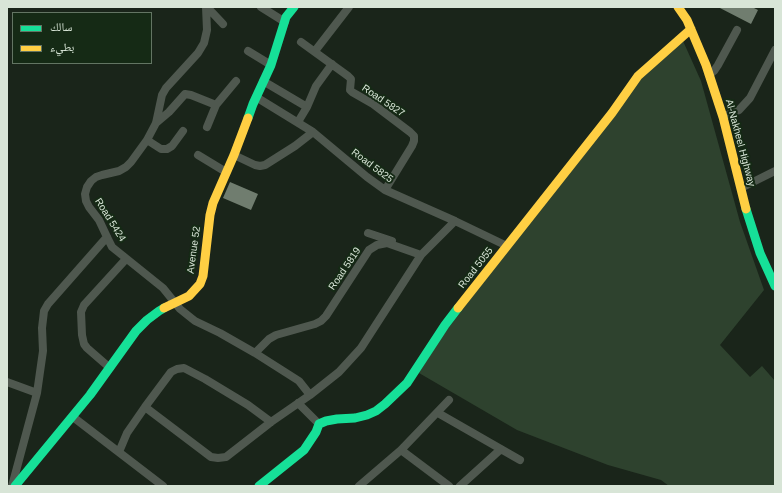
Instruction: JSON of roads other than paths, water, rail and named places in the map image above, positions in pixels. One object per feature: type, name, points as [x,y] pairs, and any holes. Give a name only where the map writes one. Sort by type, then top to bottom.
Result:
[{"type":"street","points":[[206,7],[223,24]]},
{"type":"street","name":"Road 5424","points":[[175,303],[163,288],[112,247],[99,220],[89,207],[85,194],[91,181],[102,175],[119,171],[126,167],[147,140],[156,123],[162,95],[170,83],[201,48],[205,39],[207,30],[206,7]]},
{"type":"street","points":[[261,7],[285,22]]},
{"type":"street","name":"Avenue 52","points":[[15,486],[73,417],[136,331],[159,311],[189,296],[200,284],[203,276],[210,215],[213,203],[234,155],[256,97],[271,65],[286,17],[294,7]]},
{"type":"street","points":[[315,51],[349,7]]},
{"type":"street","name":"Al-Nakheel Highway","points":[[678,7],[691,29],[709,75],[723,117],[741,188],[760,253],[775,286]]},
{"type":"street","name":"Road 5055","points":[[319,424],[337,419],[355,418],[376,411],[407,383],[446,325],[612,113],[638,76],[691,29]]},
{"type":"street","points":[[709,75],[717,68],[737,30]]},
{"type":"street","name":"Road 5827","points":[[301,42],[351,79],[350,90],[352,92],[373,104],[414,136],[412,146],[385,190]]},
{"type":"street","points":[[723,117],[739,110],[750,98],[775,50]]},
{"type":"street","points":[[248,51],[271,65]]},
{"type":"street","points":[[298,122],[307,107],[316,86],[332,64]]},
{"type":"street","points":[[207,127],[216,105],[236,81]]},
{"type":"street","points":[[263,81],[307,107]]},
{"type":"street","points":[[156,123],[170,112],[185,94],[216,105]]},
{"type":"street","name":"Road 5825","points":[[256,97],[312,132],[385,190],[507,246]]},
{"type":"street","points":[[147,140],[161,149],[167,149],[172,146],[184,130]]},
{"type":"street","points":[[234,155],[255,165],[265,165],[295,146],[312,132]]},
{"type":"street","points":[[198,155],[226,172]]},
{"type":"street","points":[[741,188],[775,171]]},
{"type":"street","points":[[145,407],[211,457],[226,457],[339,372],[360,348],[422,254],[455,221]]},
{"type":"street","points":[[368,233],[422,254]]},
{"type":"street","points":[[12,486],[37,393],[43,351],[42,328],[44,311],[48,304],[107,237]]},
{"type":"street","name":"Road 5819","points":[[255,353],[269,339],[276,335],[321,321],[326,316],[369,250],[377,245],[387,243],[422,254]]},
{"type":"street","points":[[110,368],[84,344],[81,312],[84,305],[126,258]]},
{"type":"street","points":[[175,303],[195,321],[255,353],[299,381],[310,395]]},
{"type":"street","points":[[119,452],[127,433],[171,372],[177,368],[184,368],[205,379],[236,397],[271,422]]},
{"type":"street","points":[[7,382],[37,393]]},
{"type":"street","points":[[359,486],[401,450],[449,400]]},
{"type":"street","points":[[259,486],[304,450],[316,432],[319,424],[298,403]]},
{"type":"street","points":[[438,412],[520,460]]},
{"type":"street","points":[[73,417],[163,486]]},
{"type":"street","points":[[460,486],[501,449]]},
{"type":"street","points":[[401,450],[449,486]]}]
